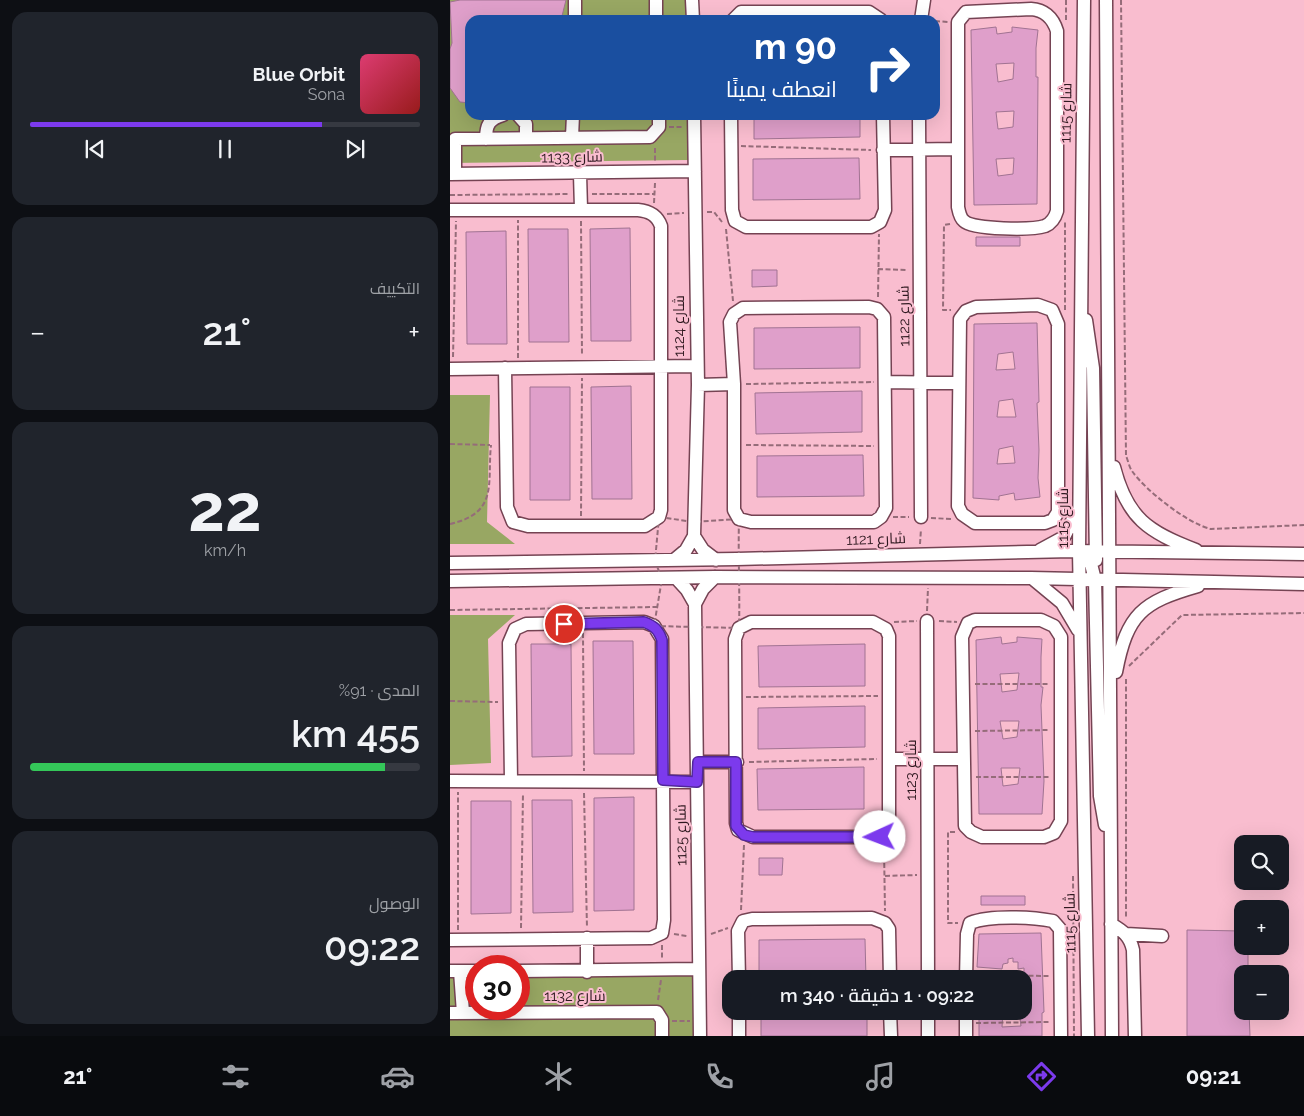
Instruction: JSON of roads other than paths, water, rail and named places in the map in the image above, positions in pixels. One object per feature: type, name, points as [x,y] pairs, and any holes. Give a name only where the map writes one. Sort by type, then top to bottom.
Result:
[{"type":"street","points":[[656,0],[656,15]]},
{"type":"street","points":[[692,0],[693,15]]},
{"type":"street","name":"شارع 1115","points":[[1084,0],[1079,551],[1088,1036]]},
{"type":"street","points":[[1106,0],[1112,1036]]},
{"type":"street","points":[[574,15],[575,1]]},
{"type":"street","points":[[973,10],[1039,10],[1048,15],[1054,21],[1057,31],[1057,211],[1054,220],[1046,226],[1036,227],[980,227],[964,222],[958,208],[956,149],[956,33],[961,16],[973,10]]},
{"type":"street","points":[[738,15],[741,12],[869,12],[873,15]]},
{"type":"street","points":[[486,139],[488,123],[491,120]]},
{"type":"street","points":[[522,120],[526,124],[526,138]]},
{"type":"street","points":[[572,137],[573,120]]},
{"type":"street","points":[[731,120],[732,210],[735,220],[739,225],[746,227],[871,227],[880,222],[885,210],[883,120]]},
{"type":"street","name":"شارع 1122","points":[[919,120],[922,517]]},
{"type":"street","name":"شارع 1124","points":[[694,121],[696,366],[698,384],[694,536]]},
{"type":"street","points":[[452,174],[452,139],[650,137],[658,125]]},
{"type":"street","points":[[884,150],[956,149]]},
{"type":"street","name":"شارع 1133","points":[[452,174],[580,174],[695,171]]},
{"type":"street","points":[[580,174],[581,209]]},
{"type":"street","points":[[453,210],[638,210],[653,215],[660,226],[661,367],[661,510],[658,518],[653,523],[645,526],[528,526],[513,522],[507,507],[505,368]]},
{"type":"street","points":[[1080,281],[1094,368],[1096,552],[1099,568],[1109,580]]},
{"type":"street","points":[[1038,306],[1052,310],[1058,324],[1059,503],[1053,520],[1035,524],[982,524],[968,520],[962,514],[958,506],[958,383],[959,328],[960,319],[966,311],[976,307],[1038,306]]},
{"type":"street","points":[[869,307],[877,309],[884,317],[885,382],[886,508],[881,517],[874,522],[750,522],[740,519],[734,510],[734,384],[730,322],[734,314],[743,308],[869,307]]},
{"type":"street","points":[[451,369],[696,366]]},
{"type":"street","points":[[885,382],[958,383]]},
{"type":"street","points":[[698,384],[734,384]]},
{"type":"street","points":[[1109,448],[1119,488],[1132,512],[1139,520],[1160,535],[1205,554]]},
{"type":"street","points":[[1035,552],[1064,537],[1072,526],[1079,495]]},
{"type":"street","points":[[674,560],[686,550],[694,536],[703,550],[716,560]]},
{"type":"street","points":[[1079,551],[1091,564],[1095,580],[1100,796],[1111,854]]},
{"type":"street","name":"شارع 1121","points":[[450,563],[716,560],[1079,551],[1304,554]]},
{"type":"street","points":[[695,604],[703,589],[715,577]]},
{"type":"street","points":[[450,581],[715,577],[1031,578],[1304,584]]},
{"type":"street","points":[[676,578],[687,590],[695,604]]},
{"type":"street","points":[[1031,578],[1062,603],[1080,634]]},
{"type":"street","points":[[1110,699],[1123,641],[1139,613],[1148,605],[1171,593],[1210,582]]},
{"type":"street","name":"شارع 1125","points":[[695,604],[700,1036]]},
{"type":"street","points":[[982,620],[1041,620],[1054,626],[1061,638],[1061,821],[1054,833],[1044,837],[982,837],[971,832],[964,826],[963,759],[962,637],[968,623],[982,620]]},
{"type":"street","name":"شارع 1123","points":[[927,621],[928,970]]},
{"type":"street","points":[[454,940],[651,938],[662,933],[664,920],[662,640],[654,626],[644,622],[519,625],[511,635],[509,643],[510,702],[517,780]]},
{"type":"street","points":[[748,622],[873,622],[884,626],[888,636],[889,759],[889,824],[884,834],[876,838],[753,837],[744,835],[736,826],[737,631],[748,622]]},
{"type":"street","points":[[889,759],[963,759]]},
{"type":"street","points":[[698,762],[736,762]]},
{"type":"street","points":[[454,781],[663,780],[697,782]]},
{"type":"street","points":[[739,970],[737,935],[740,924],[752,919],[872,918],[885,923],[890,934],[890,970]]},
{"type":"street","points":[[966,970],[967,934],[970,923],[980,919],[1042,919],[1053,921],[1060,929],[1061,1036]]},
{"type":"street","points":[[1111,924],[1126,934],[1134,950],[1135,1036]]},
{"type":"street","points":[[1126,934],[1162,936]]},
{"type":"street","points":[[587,938],[587,972]]},
{"type":"street","name":"شارع 1132","points":[[530,972],[698,969]]},
{"type":"street","name":"شارع 1132","points":[[455,971],[456,1013],[660,1016],[662,1036]]},
{"type":"street","points":[[739,1020],[739,1036]]},
{"type":"street","points":[[890,1020],[891,1036]]},
{"type":"street","points":[[928,1020],[928,1036]]},
{"type":"street","points":[[966,1020],[966,1036]]}]
